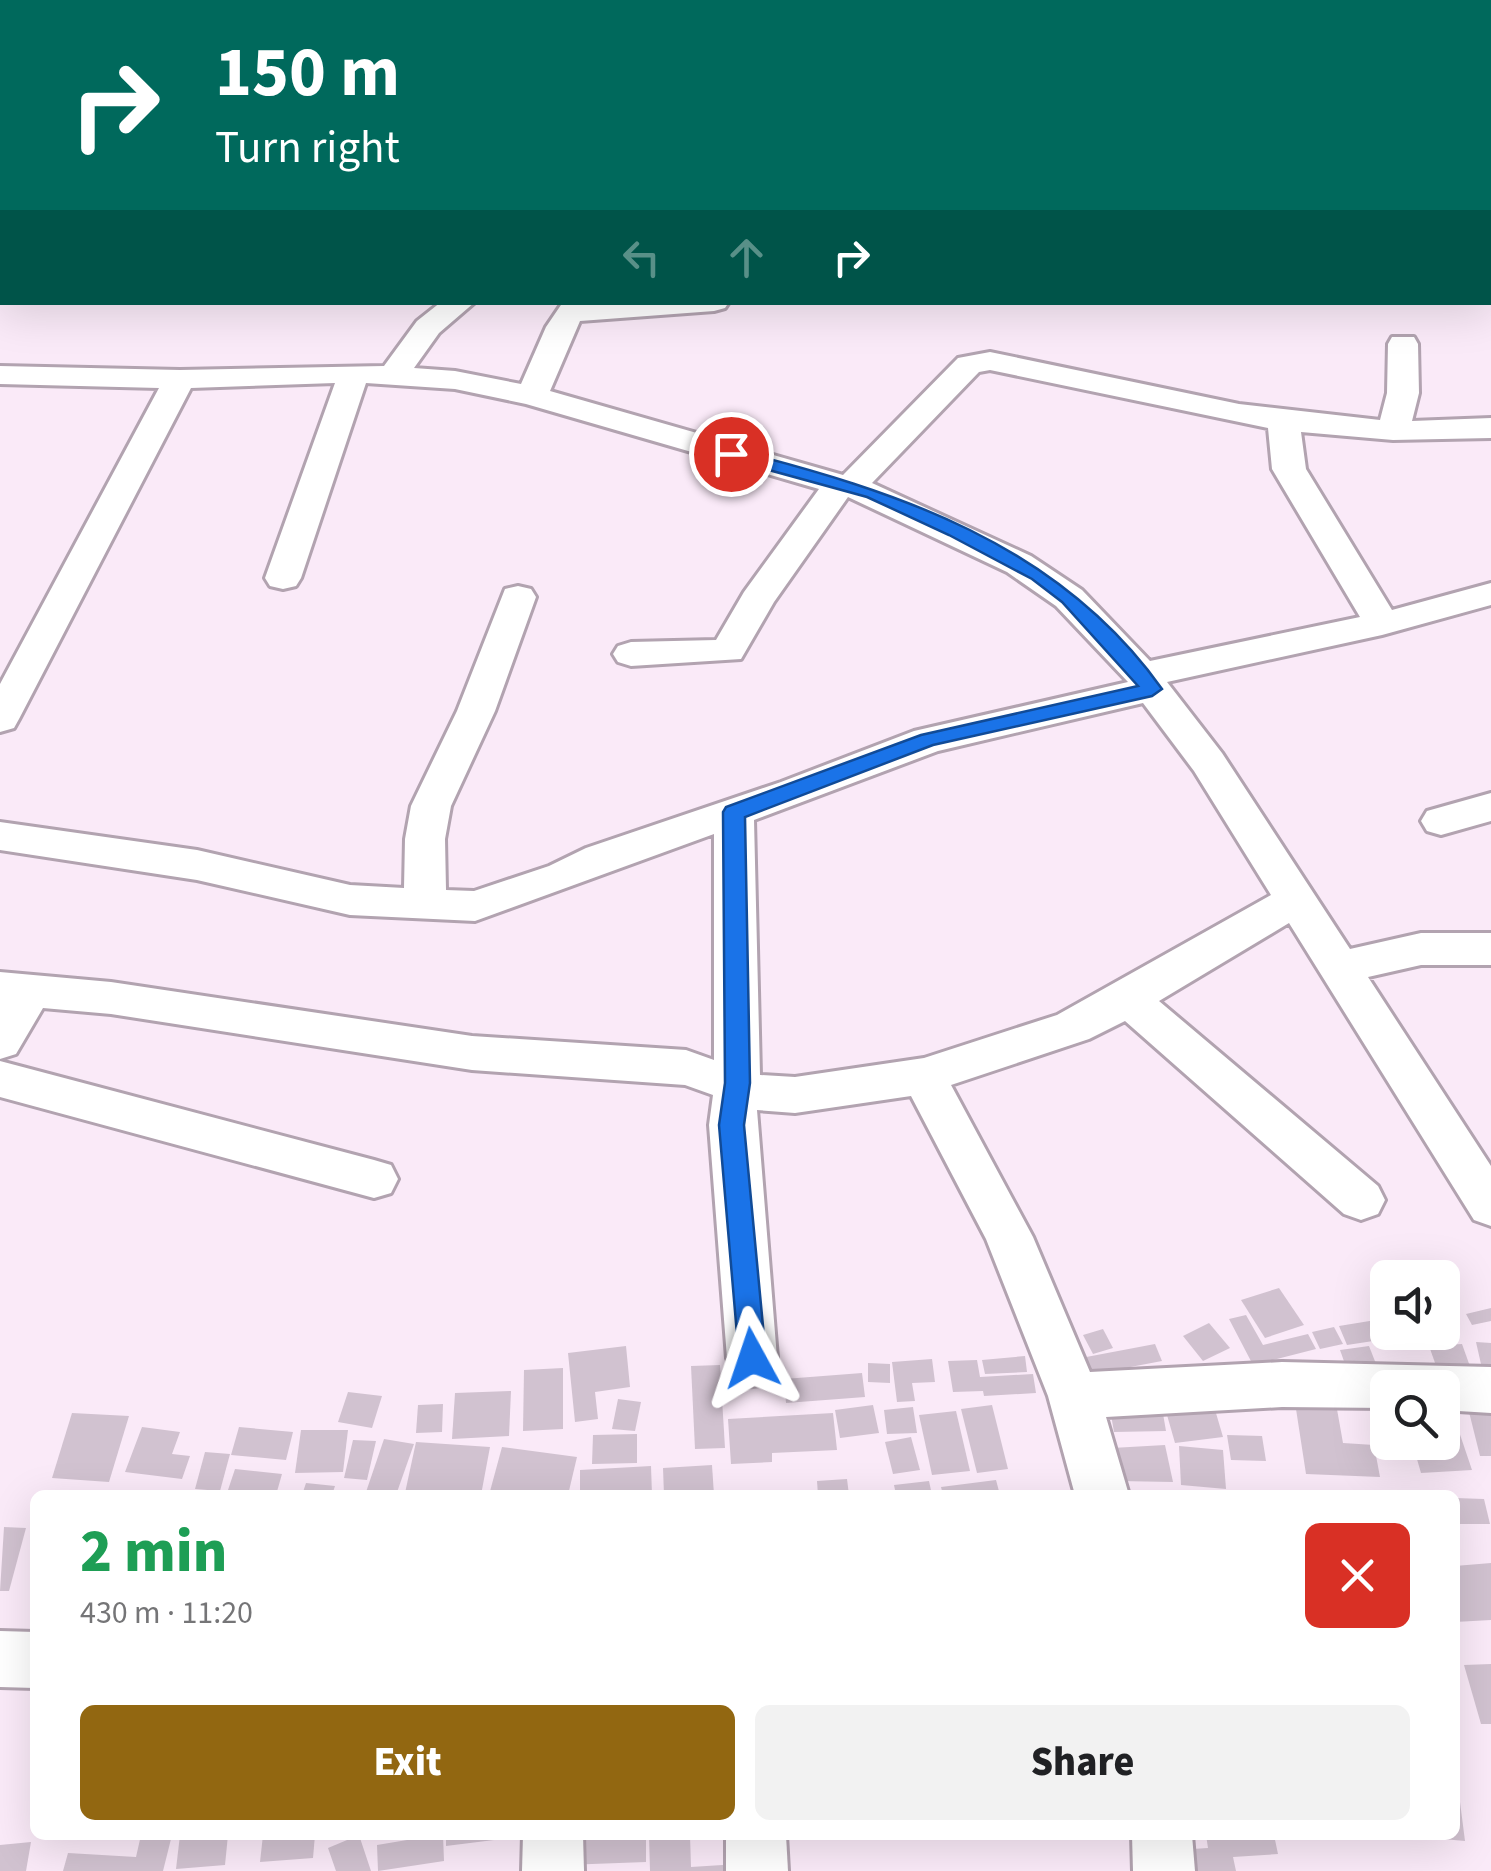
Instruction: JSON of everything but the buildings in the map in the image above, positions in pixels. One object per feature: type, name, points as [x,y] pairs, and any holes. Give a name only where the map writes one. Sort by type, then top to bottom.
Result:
[{"type":"street","points":[[394,374],[428,326],[456,305]]},
{"type":"street","points":[[532,396],[560,327],[575,308],[644,305]]},
{"type":"street","points":[[1393,430],[1403,393],[1403,344]]},
{"type":"street","points":[[631,654],[728,651],[757,600],[845,485],[969,365],[979,362],[990,361],[1215,411],[1393,430],[1481,429],[1491,457]]},
{"type":"street","points":[[283,578],[354,373]]},
{"type":"street","points":[[0,375],[180,379],[354,373],[455,380],[532,396],[845,485],[956,531],[1039,575],[1069,598],[1147,682],[1208,762],[1491,1206]]},
{"type":"street","points":[[0,720],[180,379]]},
{"type":"street","points":[[1284,418],[1288,469],[1382,624]]},
{"type":"street","points":[[0,836],[198,865],[350,900],[476,906],[928,740],[1491,594]]},
{"type":"street","points":[[425,905],[425,839],[431,806],[476,711],[518,597]]},
{"type":"street","points":[[1441,821],[1491,807]]},
{"type":"street","points":[[734,812],[738,1083],[732,1125],[752,1358]]},
{"type":"street","points":[[0,1042],[16,989],[111,998],[472,1053],[686,1068],[761,1092],[795,1095],[924,1076],[1073,1027],[1295,900]]},
{"type":"street","points":[[1338,968],[1421,949],[1491,949]]},
{"type":"street","points":[[1127,998],[1361,1200]]},
{"type":"street","points":[[924,1076],[1009,1237],[1074,1396],[1101,1490]]},
{"type":"street","points":[[0,1079],[374,1180]]},
{"type":"street","points":[[1074,1396],[1238,1383],[1387,1382],[1491,1390]]},
{"type":"street","points":[[0,1659],[30,1660]]},
{"type":"street","points":[[553,1840],[553,1871]]},
{"type":"street","points":[[756,1840],[758,1871]]},
{"type":"street","points":[[1162,1840],[1164,1871]]},
{"type":"route","points":[[731,454],[873,494],[956,531],[1039,575],[1069,598],[1152,689],[928,740],[734,812],[738,1083],[732,1125],[752,1358]]}]
